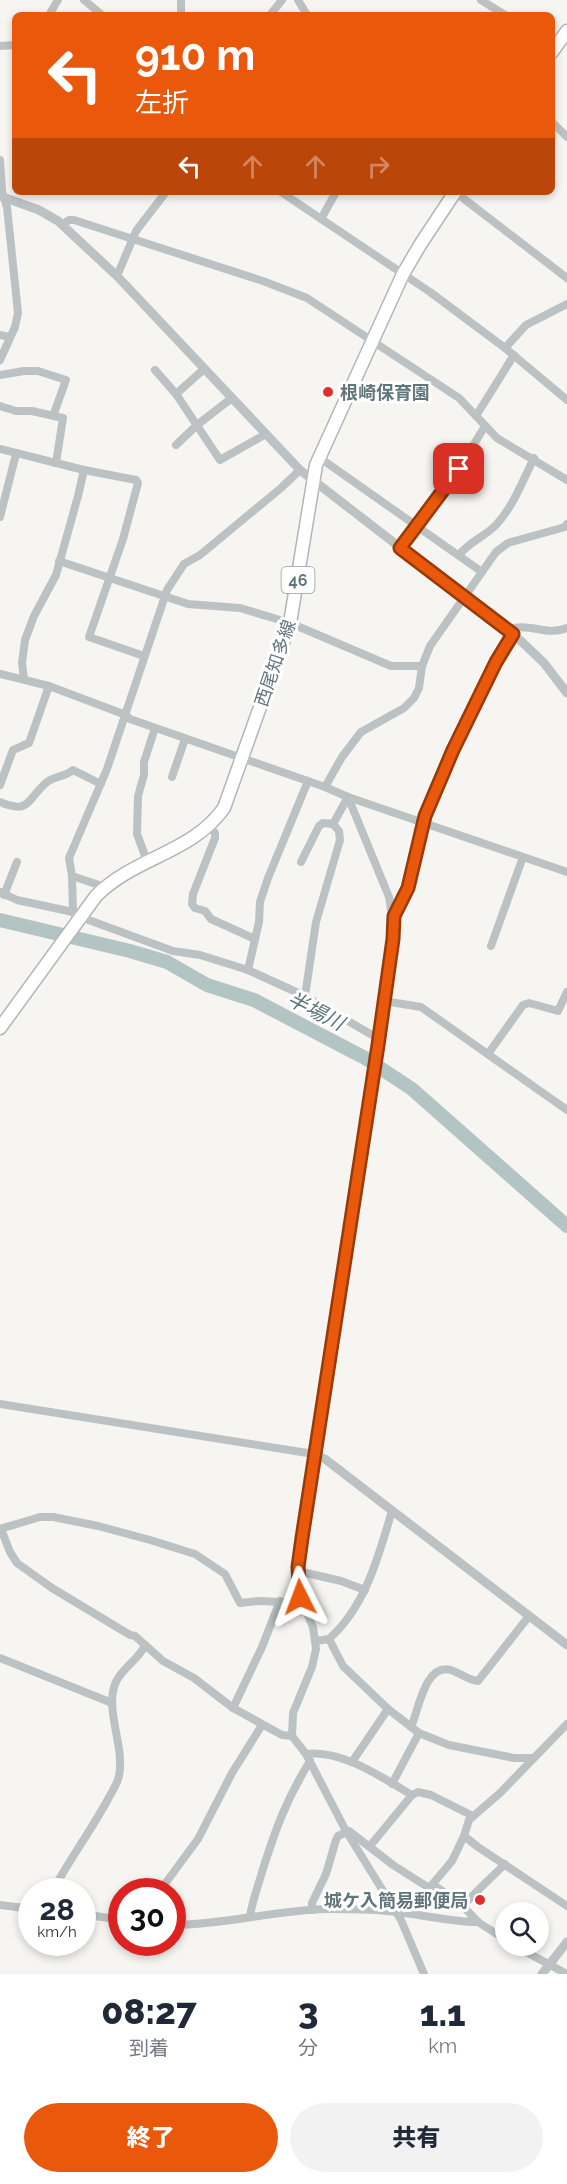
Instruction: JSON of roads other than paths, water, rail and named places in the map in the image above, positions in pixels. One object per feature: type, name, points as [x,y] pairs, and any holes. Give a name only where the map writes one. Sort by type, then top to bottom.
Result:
[{"type":"main road","points":[[555,46],[567,31]]},
{"type":"main road","name":"西尾知多線","points":[[0,1028],[52,955],[75,918],[105,887],[147,861],[192,840],[209,826],[224,808],[290,623],[316,465],[403,274],[453,195]]},
{"type":"street","points":[[84,0],[98,12]]},
{"type":"street","points":[[272,12],[282,0]]},
{"type":"street","points":[[481,0],[500,12]]},
{"type":"street","points":[[555,125],[567,137]]},
{"type":"street","points":[[0,160],[2,197],[7,207],[18,313],[0,360]]},
{"type":"street","points":[[117,276],[133,239],[164,195]]},
{"type":"street","points":[[285,195],[403,274],[505,348],[567,400]]},
{"type":"street","points":[[321,219],[334,195]]},
{"type":"street","points":[[459,195],[567,278]]},
{"type":"street","points":[[2,197],[39,210],[62,225],[117,276],[300,470],[511,632],[544,663],[567,693]]},
{"type":"street","points":[[62,225],[66,221],[74,220],[296,293],[325,309],[459,398],[497,438],[567,480]]},
{"type":"street","points":[[505,348],[526,324],[567,304]]},
{"type":"street","points":[[0,335],[10,337]]},
{"type":"street","points":[[476,416],[514,355]]},
{"type":"street","points":[[176,394],[204,369]]},
{"type":"street","points":[[0,375],[24,370],[38,371],[66,380],[53,416]]},
{"type":"street","points":[[155,370],[176,394],[220,460],[266,434]]},
{"type":"street","points":[[176,445],[197,425],[232,398]]},
{"type":"street","points":[[0,406],[16,411],[32,411],[63,418],[56,463]]},
{"type":"street","points":[[400,548],[459,469],[485,426]]},
{"type":"street","points":[[0,449],[84,470],[136,480],[138,483],[123,539],[89,638],[144,656]]},
{"type":"street","points":[[0,517],[16,454]]},
{"type":"street","points":[[320,458],[482,572]]},
{"type":"street","points":[[459,555],[465,546],[491,530],[498,522],[510,505],[534,459]]},
{"type":"street","points":[[24,679],[22,663],[25,640],[34,616],[53,582],[84,470]]},
{"type":"street","points":[[75,918],[69,858],[126,714],[164,596],[184,564],[200,555],[300,470]]},
{"type":"street","points":[[325,787],[342,757],[361,732],[404,708],[414,698],[419,688],[422,666],[427,652],[440,629],[502,546],[565,527],[567,524]]},
{"type":"street","points":[[59,561],[188,604],[240,608],[290,623],[391,666],[422,666]]},
{"type":"street","points":[[394,916],[408,888],[425,816],[462,729],[474,710],[511,632],[520,626],[551,631],[567,627]]},
{"type":"street","points":[[0,674],[49,686],[126,714],[130,719],[185,739],[567,872]]},
{"type":"street","points":[[0,785],[13,750],[29,743],[49,686]]},
{"type":"street","points":[[147,861],[137,834],[138,796],[144,775],[144,762],[155,728]]},
{"type":"street","points":[[172,777],[185,739]]},
{"type":"street","points":[[0,802],[14,808],[21,807],[47,782],[73,770],[100,784]]},
{"type":"street","points":[[248,970],[259,922],[260,902],[308,781]]},
{"type":"street","points":[[333,824],[348,797]]},
{"type":"street","points":[[348,797],[389,897],[394,916],[393,939],[298,1571],[298,1589],[316,1641],[312,1667],[292,1713],[291,1736],[308,1757],[346,1831],[397,1913],[423,1973]]},
{"type":"street","points":[[301,862],[319,825],[333,824],[339,831],[340,840],[316,922],[305,996]]},
{"type":"street","points":[[209,826],[215,832],[215,838],[193,894],[192,904],[195,908],[205,911],[210,919],[255,939]]},
{"type":"street","points":[[491,946],[523,857]]},
{"type":"street","points":[[17,862],[2,893],[17,900],[173,951],[200,955],[248,970],[305,996],[379,1042]]},
{"type":"street","points":[[72,876],[105,887]]},
{"type":"street","points":[[488,1054],[523,1005],[529,1004],[558,1011],[567,992]]},
{"type":"street","points":[[384,1001],[421,1007],[567,1110]]},
{"type":"street","points":[[0,1404],[314,1454],[325,1459],[567,1645]]},
{"type":"street","points":[[316,1641],[329,1639],[344,1626],[365,1590],[382,1548],[392,1511]]},
{"type":"street","points":[[291,1736],[282,1735],[233,1708],[194,1678],[163,1661],[135,1636],[52,1588],[17,1563],[0,1529],[40,1517],[53,1517],[98,1526],[195,1554],[225,1574],[240,1603],[280,1601],[302,1603]]},
{"type":"street","points":[[298,1571],[330,1578],[365,1590]]},
{"type":"street","points":[[233,1708],[262,1647],[280,1601]]},
{"type":"street","points":[[411,1726],[433,1673],[441,1669],[452,1670],[478,1681],[529,1616]]},
{"type":"street","points":[[329,1639],[343,1666],[388,1709],[419,1733],[449,1745],[514,1758],[532,1758]]},
{"type":"street","points":[[61,1878],[95,1822],[119,1775],[119,1742],[112,1703],[115,1685],[123,1671],[142,1653],[145,1645]]},
{"type":"street","points":[[0,1658],[112,1703]]},
{"type":"street","points":[[352,1762],[388,1709]]},
{"type":"street","points":[[432,1886],[449,1865],[464,1836],[469,1820],[500,1793],[567,1724]]},
{"type":"street","points":[[169,1878],[198,1839],[232,1773],[262,1725]]},
{"type":"street","points":[[392,1784],[419,1733]]},
{"type":"street","points":[[250,1917],[254,1896],[274,1833],[308,1757],[319,1754],[352,1762],[372,1770],[412,1795]]},
{"type":"street","points":[[370,1846],[412,1795],[418,1792],[431,1795],[473,1816]]},
{"type":"street","points":[[312,1910],[312,1903],[326,1874],[336,1840],[346,1831],[352,1831],[393,1865],[426,1886],[438,1888],[463,1906],[478,1922],[495,1933]]},
{"type":"street","points":[[464,1836],[567,1906]]},
{"type":"street","points":[[463,1906],[505,1864]]},
{"type":"street","points":[[0,1905],[18,1907]]},
{"type":"street","points":[[186,1925],[312,1910],[397,1913],[478,1922]]},
{"type":"street","points":[[542,1974],[567,1942]]},
{"type":"street","points":[[534,1956],[567,1974]]},
{"type":"waterway","name":"半場川","points":[[0,920],[167,962],[207,985],[254,1000],[365,1058],[412,1089],[567,1226]]},
{"type":"place","name":"根崎保育園","points":[[328,392]]},
{"type":"place","name":"城ケ入簡易郵便局","points":[[480,1900]]}]
